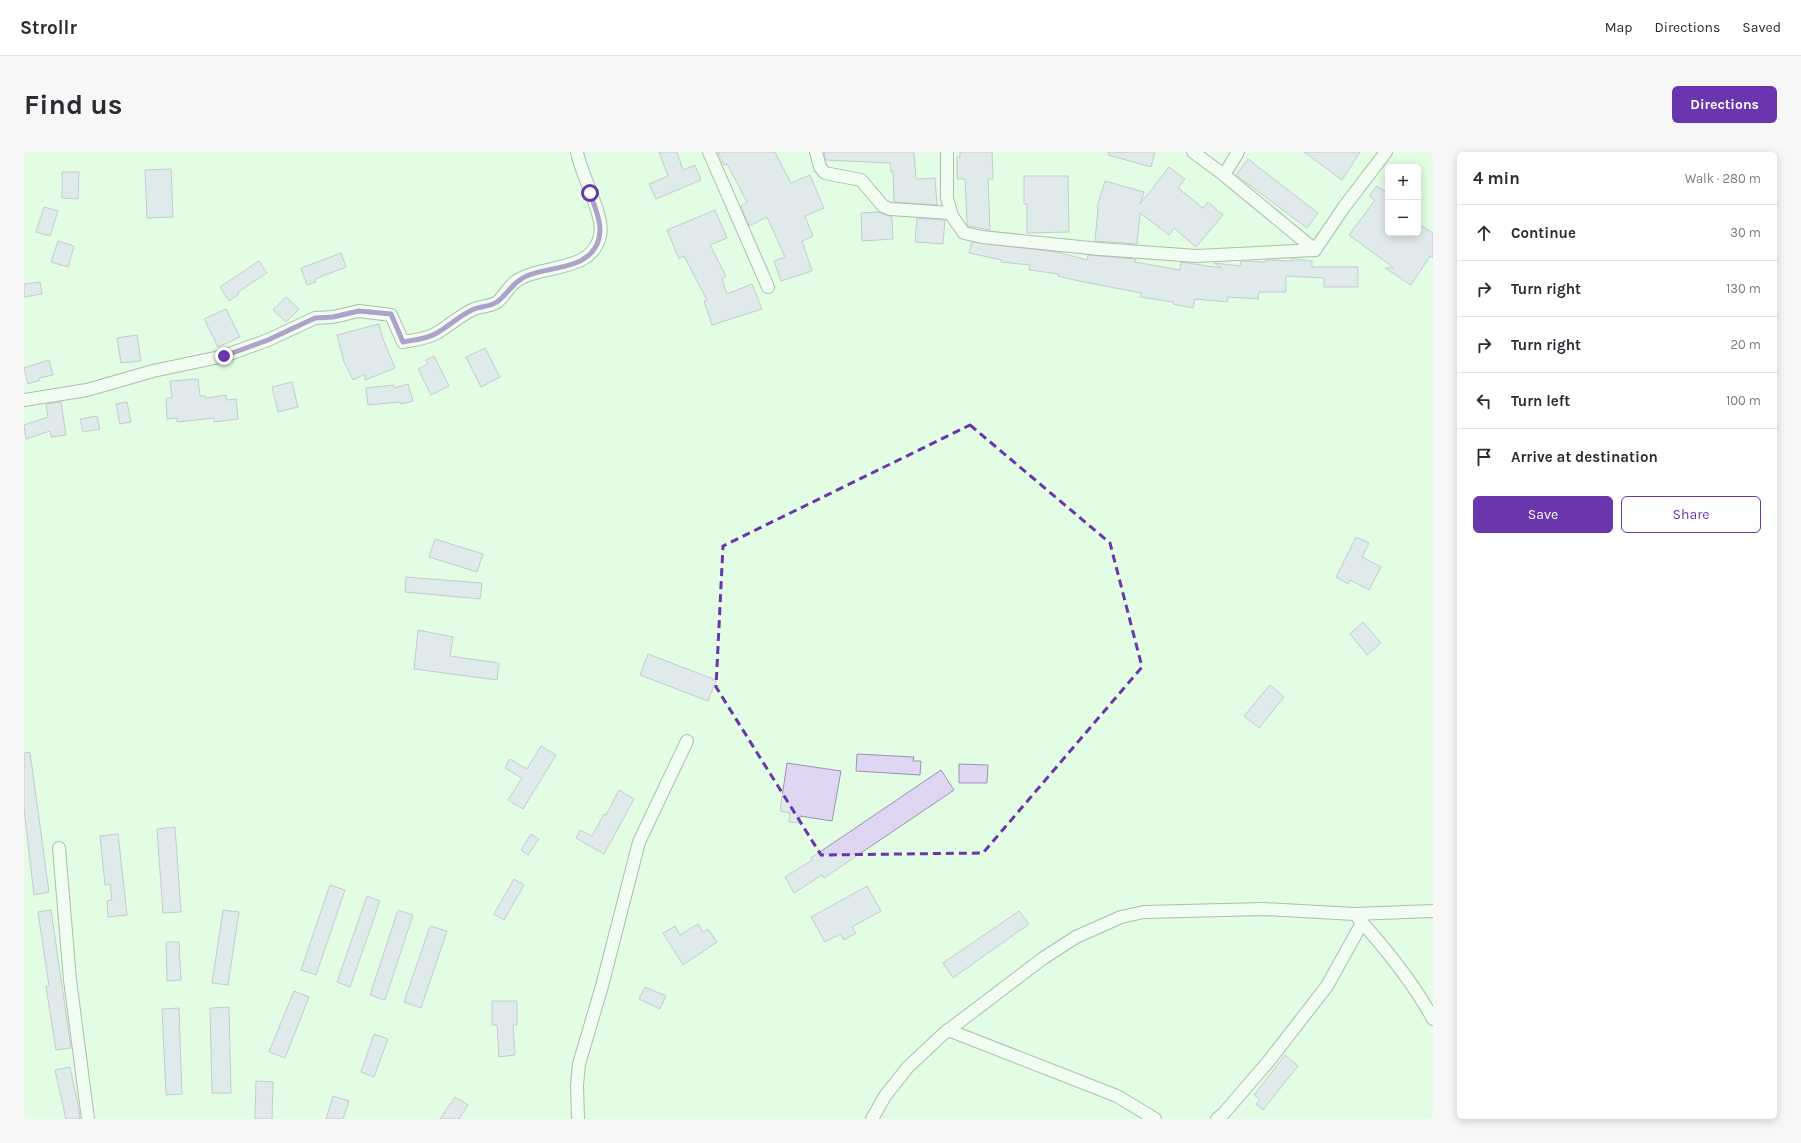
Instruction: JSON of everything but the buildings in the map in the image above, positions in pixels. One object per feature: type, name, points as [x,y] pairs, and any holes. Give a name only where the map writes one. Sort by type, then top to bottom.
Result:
[{"type":"street","points":[[24,400],[86,390],[153,371],[224,356],[268,340],[315,318],[333,317],[359,311],[391,314],[403,342],[433,335],[474,309],[488,307],[498,301],[515,282],[529,275],[573,264],[585,258],[595,249],[600,236],[600,221],[579,163],[577,152]]},
{"type":"street","points":[[709,152],[768,287]]},
{"type":"street","points":[[816,152],[820,167],[825,173],[862,180],[883,206],[890,209],[951,213]]},
{"type":"street","points":[[947,152],[947,198],[951,213],[964,233],[982,237],[1092,249],[1197,256],[1315,250]]},
{"type":"street","points":[[1193,152],[1224,175],[1315,250]]},
{"type":"street","points":[[1224,175],[1238,152]]},
{"type":"street","points":[[1315,250],[1344,207],[1386,152]]},
{"type":"street","points":[[578,1119],[577,1085],[579,1064],[602,986],[639,842],[687,741]]},
{"type":"street","points":[[59,848],[70,980],[88,1119]]},
{"type":"street","points":[[872,1119],[885,1096],[908,1067],[948,1030],[1061,946],[1076,937],[1121,917],[1144,912],[1264,908],[1358,919],[1433,911]]},
{"type":"street","points":[[1358,919],[1411,984],[1433,1019]]},
{"type":"street","points":[[1217,1119],[1224,1114],[1268,1062],[1327,986],[1358,919]]},
{"type":"street","points":[[948,1030],[1117,1096],[1155,1119]]},
{"type":"highlighted area","points":[[970,425],[1110,543],[1142,667],[983,853],[821,855],[716,687],[723,546]]},
{"type":"route","points":[[224,356],[268,340],[315,318],[333,317],[359,311],[391,314],[403,342],[433,335],[474,309],[488,307],[498,301],[515,282],[529,275],[573,264],[585,258],[595,249],[600,236],[600,221],[590,193]]}]
